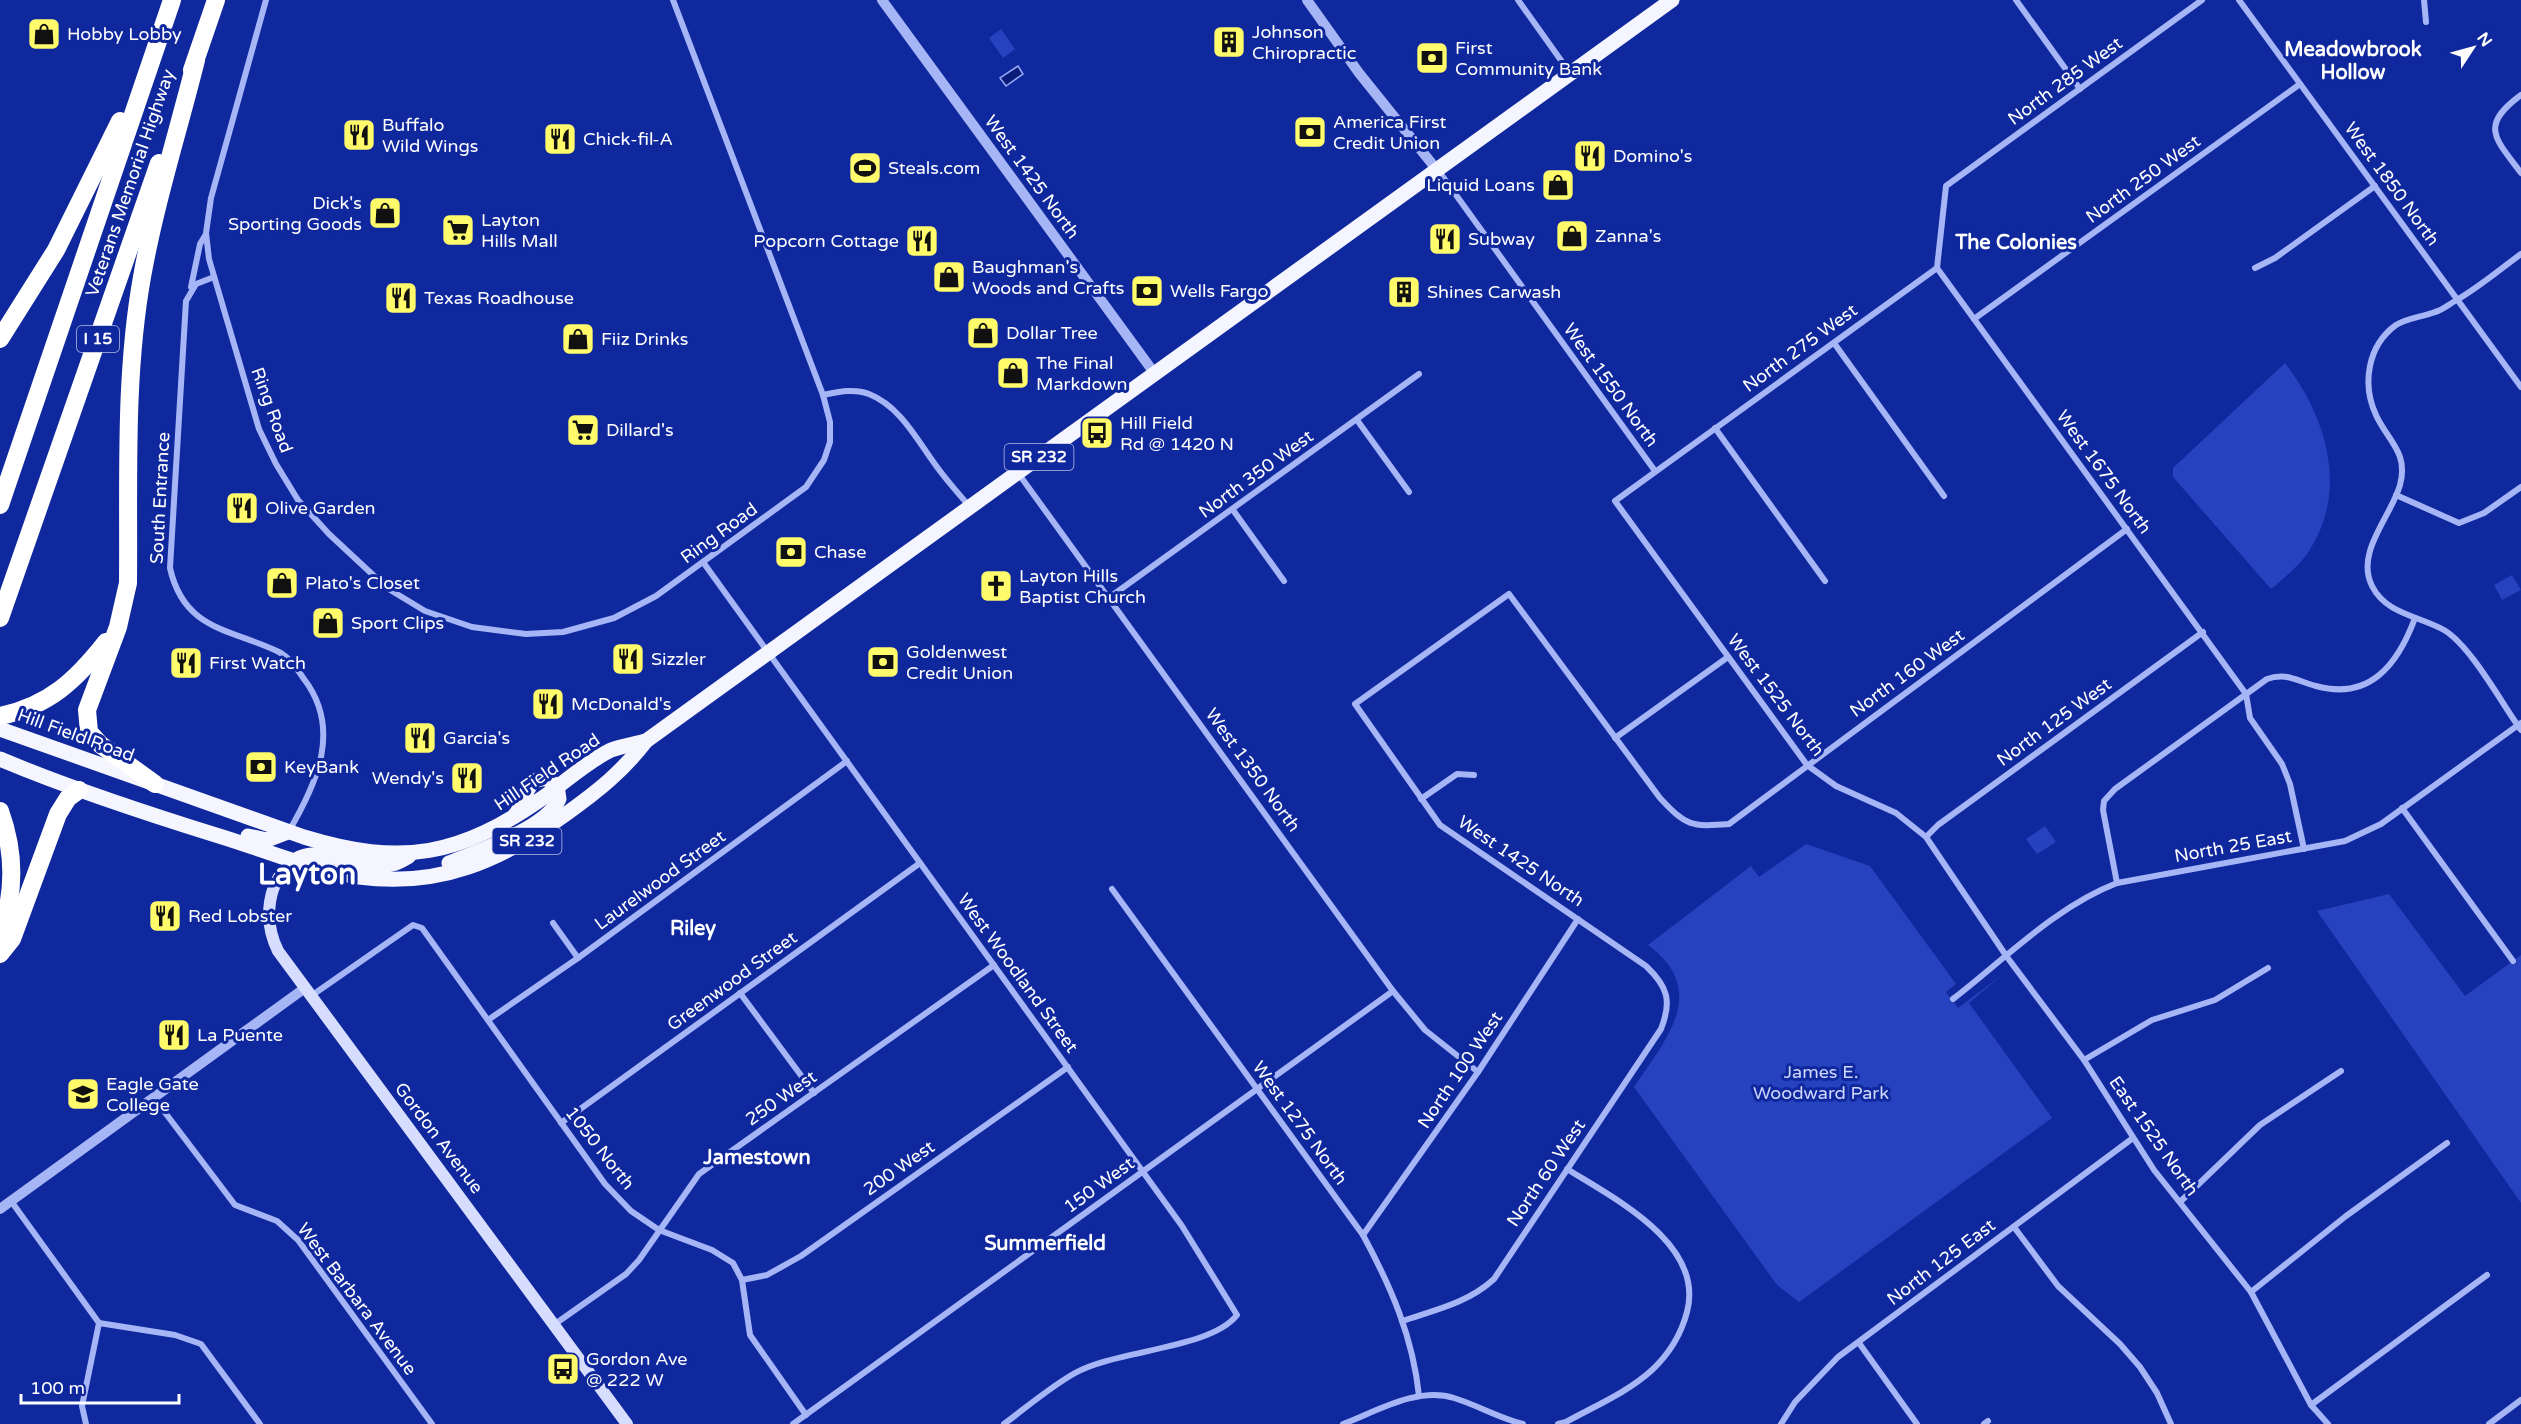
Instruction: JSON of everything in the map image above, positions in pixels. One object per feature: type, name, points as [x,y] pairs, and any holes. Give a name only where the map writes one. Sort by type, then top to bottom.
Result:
[{"type":"highway","name":"Veterans Memorial Highway","points":[[0,505],[172,0]]},
{"type":"highway","name":"Veterans Memorial Highway","points":[[0,618],[216,0]]},
{"type":"highway","points":[[0,339],[56,250],[150,60]]},
{"type":"highway","points":[[155,784],[101,745],[89,732],[87,710],[118,627],[128,583],[130,393],[142,276],[196,60]]},
{"type":"highway","points":[[0,716],[22,710],[59,692],[81,674],[118,627]]},
{"type":"highway","points":[[0,954],[12,939],[58,814],[68,798],[79,790]]},
{"type":"highway","points":[[0,811],[9,843],[12,874],[0,935]]},
{"type":"main road","name":"SR 232","points":[[0,759],[79,790],[294,862],[360,877],[413,878],[474,866],[518,846],[624,769],[646,741],[1672,0]]},
{"type":"main road","name":"Hill Field Road","points":[[0,729],[288,832],[361,852],[417,852],[466,842],[508,822],[611,750],[646,741]]},
{"type":"main road","points":[[413,878],[484,851],[520,832],[556,806],[560,796],[558,787]]},
{"type":"main road","points":[[158,817],[205,822],[261,840],[278,838],[288,832]]},
{"type":"main road","points":[[294,862],[311,853],[353,862],[391,865],[417,852]]},
{"type":"main road","name":"Gordon Avenue","points":[[294,862],[280,874],[270,903],[269,923],[279,952],[627,1424]]},
{"type":"street","name":"Ring Road","points":[[266,0],[211,198],[206,233],[214,277],[259,429],[287,484],[306,510],[381,583],[411,603],[450,621],[515,634],[554,633],[604,621],[656,596],[799,493],[813,479],[824,460],[830,442],[830,422],[824,396],[673,0]]},
{"type":"street","name":"West 1425 North","points":[[882,0],[1155,374]]},
{"type":"street","points":[[1307,0],[1359,73],[1437,170]]},
{"type":"street","points":[[1518,0],[1571,74]]},
{"type":"street","points":[[2016,0],[2080,89]]},
{"type":"street","name":"North 285 West","points":[[1937,268],[1946,186],[2202,0]]},
{"type":"street","name":"West 1850 North","points":[[2239,0],[2521,387]]},
{"type":"street","points":[[2424,0],[2426,22]]},
{"type":"street","name":"North 250 West","points":[[1974,319],[2300,84]]},
{"type":"street","points":[[2521,95],[2504,108],[2494,123],[2496,139],[2521,173]]},
{"type":"street","name":"West 1550 North","points":[[1437,170],[1655,471]]},
{"type":"street","points":[[2255,268],[2275,258],[2375,186]]},
{"type":"street","name":"South Entrance","points":[[206,233],[200,244],[185,308],[170,568],[180,595],[200,619],[217,630],[283,655],[297,669],[318,701],[324,732],[324,752],[301,808],[288,832]]},
{"type":"street","points":[[2520,726],[2465,649],[2445,631],[2394,609],[2380,599],[2371,586],[2367,570],[2369,553],[2400,484],[2402,461],[2396,445],[2376,417],[2370,400],[2367,380],[2371,362],[2381,340],[2397,325],[2435,312],[2458,300],[2521,254]]},
{"type":"street","name":"West 1675 North","points":[[1937,268],[2246,694]]},
{"type":"street","name":"North 275 West","points":[[1615,501],[1937,268]]},
{"type":"street","points":[[191,289],[199,282],[214,277]]},
{"type":"street","points":[[1834,343],[1944,496]]},
{"type":"street","name":"North 350 West","points":[[1110,597],[1419,374]]},
{"type":"street","points":[[824,396],[849,390],[859,391],[885,404],[912,430],[940,471],[970,506]]},
{"type":"street","points":[[1357,420],[1409,492]]},
{"type":"street","points":[[1715,428],[1825,581]]},
{"type":"street","name":"West 1350 North","points":[[1018,473],[1110,597],[1393,991],[1425,1030],[1478,1072]]},
{"type":"street","points":[[2396,495],[2459,523],[2484,513],[2521,488]]},
{"type":"street","name":"West 1525 North","points":[[1615,501],[1807,765],[1836,786],[1896,813],[1926,837],[1969,898]]},
{"type":"street","points":[[1233,510],[1284,581]]},
{"type":"street","name":"North 160 West","points":[[1615,738],[1659,798],[1680,819],[1700,826],[1729,824],[2127,529]]},
{"type":"street","name":"West Woodland Street","points":[[703,562],[1144,1172],[1182,1226],[1237,1315],[1229,1326],[1171,1346],[1105,1360],[1075,1372],[1004,1424]]},
{"type":"street","name":"West 1425 North","points":[[1615,738],[1509,594],[1354,704],[1440,825],[1646,966],[1658,978],[1666,995]]},
{"type":"street","points":[[2117,883],[2103,810],[2104,801],[2115,789],[2266,679],[2278,675],[2316,687],[2341,691],[2360,686],[2388,670],[2397,659],[2415,618]]},
{"type":"street","name":"North 125 West","points":[[1926,837],[1938,825],[2203,632]]},
{"type":"street","points":[[1615,738],[1728,657]]},
{"type":"street","points":[[2246,694],[2250,718],[2282,764],[2290,784],[2304,849]]},
{"type":"street","name":"North 25 East","points":[[1953,999],[2075,903],[2117,883],[2345,841],[2381,824],[2520,726]]},
{"type":"street","name":"Laurelwood Street","points":[[488,1020],[578,958],[847,761]]},
{"type":"street","points":[[1421,799],[1457,774],[1474,775]]},
{"type":"street","points":[[2403,808],[2513,961]]},
{"type":"street","name":"Greenwood Street","points":[[561,1123],[920,863]]},
{"type":"street","name":"West 1275 North","points":[[1112,889],[1363,1235],[1391,1287],[1415,1359],[1419,1396]]},
{"type":"street","name":"East 1525 North","points":[[1969,898],[1981,921],[2084,1060],[2133,1138],[2251,1292],[2311,1405],[2328,1424]]},
{"type":"street","name":"North 100 West","points":[[1363,1235],[1478,1072],[1578,919]]},
{"type":"street","points":[[553,923],[578,958]]},
{"type":"street","name":"1050 North","points":[[308,992],[413,925],[422,928],[605,1184],[631,1211],[659,1230],[712,1250],[733,1263],[742,1280]]},
{"type":"street","name":"250 West","points":[[555,1324],[626,1274],[699,1174],[994,965]]},
{"type":"street","points":[[2084,1060],[2152,1020],[2215,1000],[2268,968]]},
{"type":"street","name":"150 West","points":[[793,1424],[1393,991]]},
{"type":"street","points":[[0,1209],[154,1098],[308,992]]},
{"type":"street","points":[[740,993],[814,1093]]},
{"type":"street","name":"North 60 West","points":[[1402,1321],[1464,1300],[1481,1291],[1494,1279],[1660,1029],[1668,1010],[1666,995]]},
{"type":"street","name":"200 West","points":[[742,1280],[767,1275],[801,1256],[1068,1067]]},
{"type":"street","points":[[2180,1202],[2260,1125],[2341,1071]]},
{"type":"street","name":"West Barbara Avenue","points":[[154,1098],[235,1205],[277,1221],[298,1240],[432,1424]]},
{"type":"street","name":"North 125 East","points":[[1781,1424],[1795,1402],[1838,1357],[2133,1138]]},
{"type":"street","points":[[2251,1292],[2346,1216],[2447,1143]]},
{"type":"street","points":[[1558,1424],[1566,1423],[1624,1390],[1651,1371],[1670,1350],[1684,1326],[1691,1297],[1688,1274],[1675,1252],[1629,1208],[1567,1169]]},
{"type":"street","points":[[11,1201],[99,1323],[175,1335],[201,1344],[260,1424]]},
{"type":"street","points":[[2014,1227],[2058,1286],[2120,1344],[2140,1367],[2157,1393],[2171,1424]]},
{"type":"street","points":[[2311,1405],[2487,1275]]},
{"type":"street","points":[[742,1280],[750,1335],[806,1415]]},
{"type":"street","points":[[86,1424],[82,1406],[99,1323]]},
{"type":"street","points":[[1858,1343],[1917,1424]]},
{"type":"street","points":[[1343,1424],[1419,1396],[1451,1397],[1506,1420],[1523,1424]]},
{"type":"street","points":[[2489,1424],[2521,1400]]},
{"type":"green space","points":[[1001,29],[1015,49],[1003,58],[989,38]]},
{"type":"green space","points":[[2285,363],[2299,383],[2321,428],[2330,475],[2329,499],[2323,523],[2312,546],[2304,558],[2271,589],[2173,477],[2173,468]]},
{"type":"green space","points":[[2512,575],[2521,590],[2502,600],[2494,585]]},
{"type":"green space","points":[[2045,826],[2056,842],[2037,854],[2026,839]]},
{"type":"green space","name":"James E. Woodward Park","points":[[1806,844],[1870,866],[1956,984],[1946,992],[1958,1008],[2002,975],[1969,1003],[2052,1118],[1799,1302],[1777,1285],[1634,1087],[1669,1033],[1676,1015],[1679,997],[1676,980],[1667,962],[1648,945],[1751,866],[1759,877]]},
{"type":"green space","points":[[2389,894],[2465,996],[2521,955],[2521,1203],[2317,911]]},
{"type":"shaded area","points":[[1018,66],[1023,74],[1006,86],[1000,78]]},
{"type":"place","name":"Hobby Lobby","points":[[44,34]]},
{"type":"place","name":"Johnson Chiropractic","points":[[1229,42]]},
{"type":"place","name":"First Community Bank","points":[[1432,58]]},
{"type":"place","name":"America First Credit Union","points":[[1310,132]]},
{"type":"place","name":"Buffalo Wild Wings","points":[[359,135]]},
{"type":"place","name":"Chick-fil-A","points":[[560,139]]},
{"type":"place","name":"Domino's","points":[[1590,156]]},
{"type":"place","name":"Steals.com","points":[[865,168]]},
{"type":"place","name":"Liquid Loans","points":[[1558,185]]},
{"type":"place","name":"Dick's Sporting Goods","points":[[385,213]]},
{"type":"place","name":"Layton Hills Mall","points":[[458,230]]},
{"type":"place","name":"Zanna's","points":[[1572,236]]},
{"type":"place","name":"Subway","points":[[1445,239]]},
{"type":"place","name":"Popcorn Cottage","points":[[922,241]]},
{"type":"place","name":"Baughman's Woods and Crafts","points":[[949,277]]},
{"type":"place","name":"Wells Fargo","points":[[1147,291]]},
{"type":"place","name":"Shines Carwash","points":[[1404,292]]},
{"type":"place","name":"Texas Roadhouse","points":[[401,298]]},
{"type":"place","name":"Dollar Tree","points":[[983,333]]},
{"type":"place","name":"Fiiz Drinks","points":[[578,339]]},
{"type":"place","name":"The Final Markdown","points":[[1013,373]]},
{"type":"place","name":"Dillard's","points":[[583,430]]},
{"type":"place","name":"Hill Field Rd @ 1420 N","points":[[1097,433]]},
{"type":"place","name":"Olive Garden","points":[[242,508]]},
{"type":"place","name":"Chase","points":[[791,552]]},
{"type":"place","name":"Plato's Closet","points":[[282,583]]},
{"type":"place","name":"Layton Hills Baptist Church","points":[[996,586]]},
{"type":"place","name":"Sport Clips","points":[[328,623]]},
{"type":"place","name":"Sizzler","points":[[628,659]]},
{"type":"place","name":"Goldenwest Credit Union","points":[[883,662]]},
{"type":"place","name":"First Watch","points":[[186,663]]},
{"type":"place","name":"McDonald's","points":[[548,704]]},
{"type":"place","name":"Garcia's","points":[[420,738]]},
{"type":"place","name":"KeyBank","points":[[261,767]]},
{"type":"place","name":"Wendy's","points":[[467,778]]},
{"type":"place","name":"Red Lobster","points":[[165,916]]},
{"type":"place","name":"La Puente","points":[[174,1035]]},
{"type":"place","name":"Eagle Gate College","points":[[83,1094]]},
{"type":"place","name":"Gordon Ave @ 222 W","points":[[563,1369]]},
{"type":"district","name":"Meadowbrook Hollow","points":[[2353,62]]},
{"type":"district","name":"The Colonies","points":[[2016,243]]},
{"type":"district","name":"Layton","points":[[307,874]]},
{"type":"district","name":"Riley","points":[[693,929]]},
{"type":"district","name":"Jamestown","points":[[757,1158]]},
{"type":"district","name":"Summerfield","points":[[1045,1244]]}]
